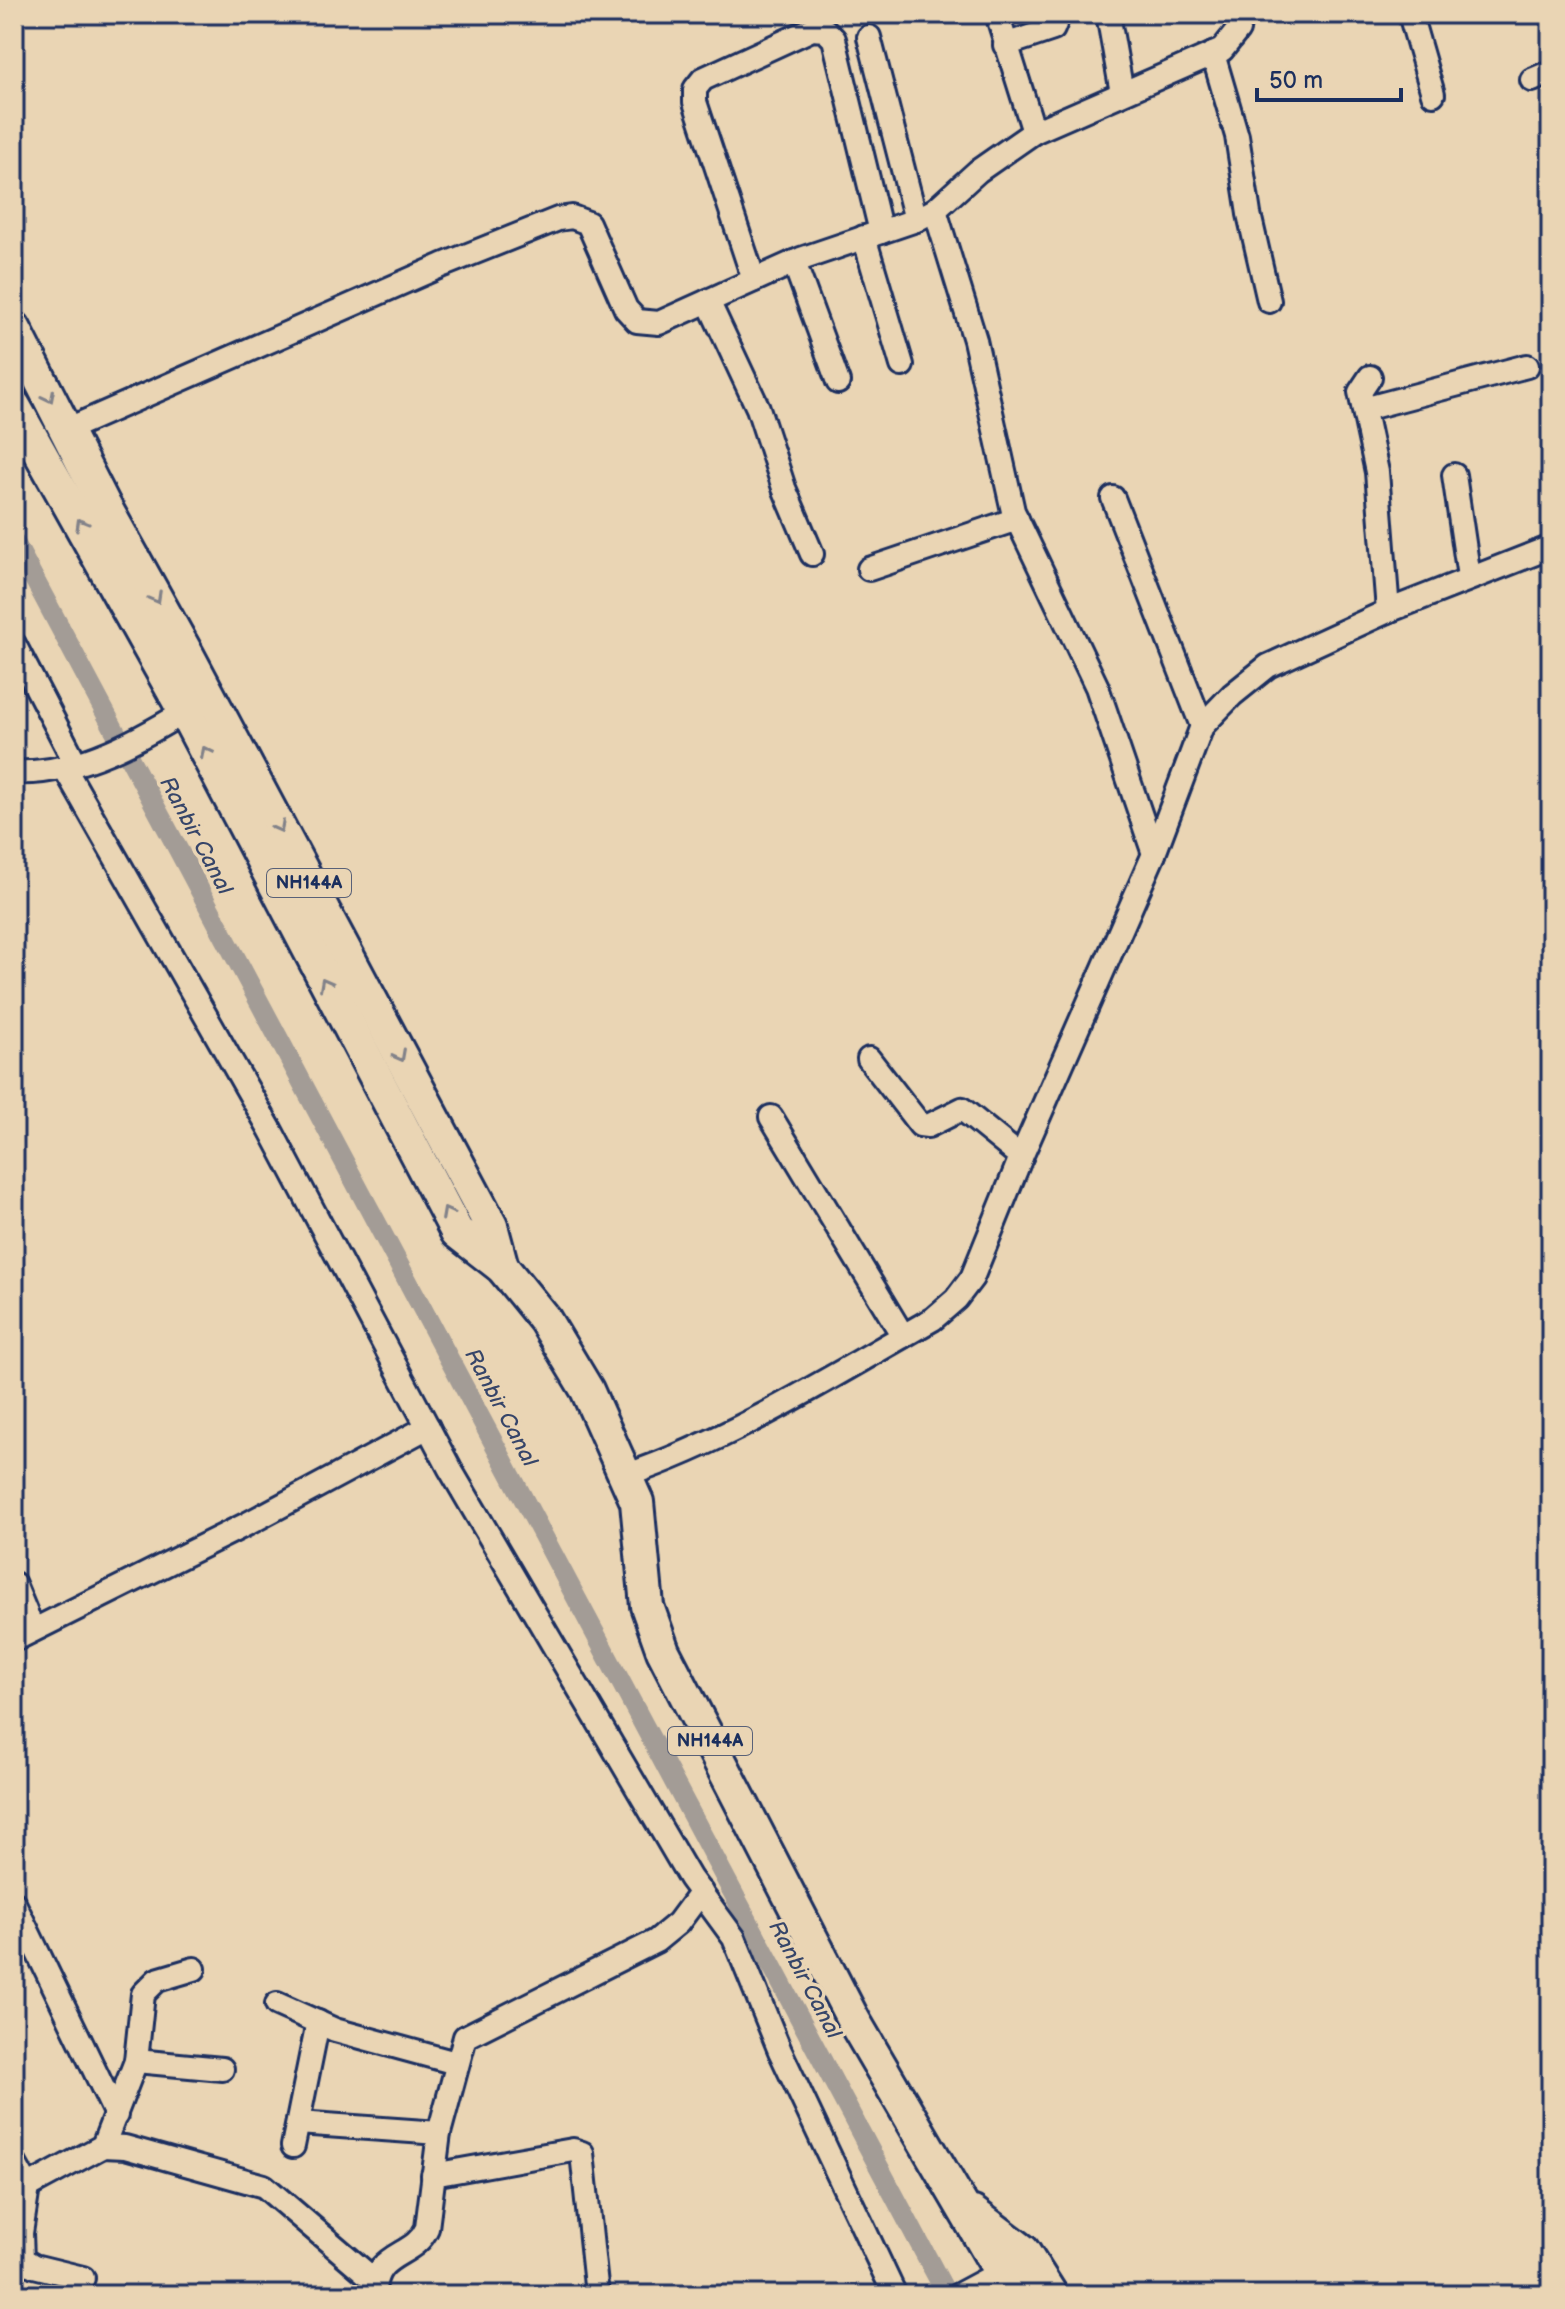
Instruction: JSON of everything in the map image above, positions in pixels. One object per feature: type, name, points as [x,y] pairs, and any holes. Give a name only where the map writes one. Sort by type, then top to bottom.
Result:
[{"type":"highway","points":[[14,328],[66,430]]},
{"type":"highway","name":"NH144A","points":[[14,406],[197,704],[491,1226],[502,1267],[560,1344],[627,1475],[642,1528],[647,1606],[663,1651],[854,2021],[960,2204],[998,2283]]},
{"type":"highway","name":"NH144A","points":[[66,430],[197,704]]},
{"type":"highway","name":"NH144A","points":[[960,2204],[1023,2251],[1051,2295]]},
{"type":"street","points":[[997,14],[1034,132]]},
{"type":"street","points":[[1005,45],[1053,29],[1059,14]]},
{"type":"street","points":[[1108,14],[1122,93]]},
{"type":"street","points":[[66,430],[443,265],[558,219],[572,217],[588,223],[626,309],[637,321],[659,323],[794,262],[926,215],[978,171],[1034,132],[1213,54],[1231,41],[1240,14]]},
{"type":"street","points":[[1410,14],[1433,94]]},
{"type":"street","points":[[754,280],[695,102],[695,89],[703,79],[812,29],[825,30],[834,39],[872,235],[902,365]]},
{"type":"street","points":[[869,37],[926,215],[975,340],[1005,486],[1017,519],[1097,687],[1154,854]]},
{"type":"street","points":[[1213,54],[1237,136],[1249,214],[1269,301]]},
{"type":"street","points":[[794,262],[838,382]]},
{"type":"street","points":[[708,301],[758,408],[784,488],[812,554]]},
{"type":"street","points":[[1364,409],[1527,366]]},
{"type":"street","points":[[1370,377],[1360,389],[1377,472],[1388,611]]},
{"type":"street","points":[[1454,475],[1469,577]]},
{"type":"street","points":[[1113,498],[1202,726]]},
{"type":"street","points":[[869,569],[1017,519]]},
{"type":"street","points":[[627,1475],[668,1461],[735,1429],[933,1319],[956,1299],[972,1278],[1021,1157],[1154,854],[1202,726],[1232,695],[1268,666],[1388,611],[1551,547]]},
{"type":"street","points":[[14,644],[70,766],[270,1129],[428,1427],[701,1892],[734,1938],[780,2051],[895,2295]]},
{"type":"street","points":[[14,772],[38,774],[70,766],[147,732],[197,704]]},
{"type":"street","points":[[869,1059],[920,1125],[928,1126],[952,1111],[962,1109],[1021,1157]]},
{"type":"street","points":[[771,1117],[903,1336]]},
{"type":"street","points":[[14,1584],[24,1635],[249,1523],[428,1427]]},
{"type":"street","points":[[21,2191],[103,2146],[125,2147],[264,2186],[374,2287],[381,2267],[424,2235],[439,2133],[465,2037],[471,2031],[656,1941],[678,1923],[701,1892]]},
{"type":"street","points":[[14,1903],[116,2115]]},
{"type":"street","points":[[103,2146],[136,2061],[145,1991],[157,1980],[194,1969]]},
{"type":"street","points":[[277,2004],[351,2035],[456,2063]]},
{"type":"street","points":[[318,2022],[296,2134],[439,2133]]},
{"type":"street","points":[[136,2061],[222,2069]]},
{"type":"street","points":[[433,2175],[573,2150],[582,2153],[597,2295]]},
{"type":"street","points":[[14,2162],[21,2191],[22,2259],[34,2266],[83,2278]]},
{"type":"street","points":[[958,2295],[998,2283]]},
{"type":"waterway","name":"Ranbir Canal","points":[[14,541],[947,2295]]}]
